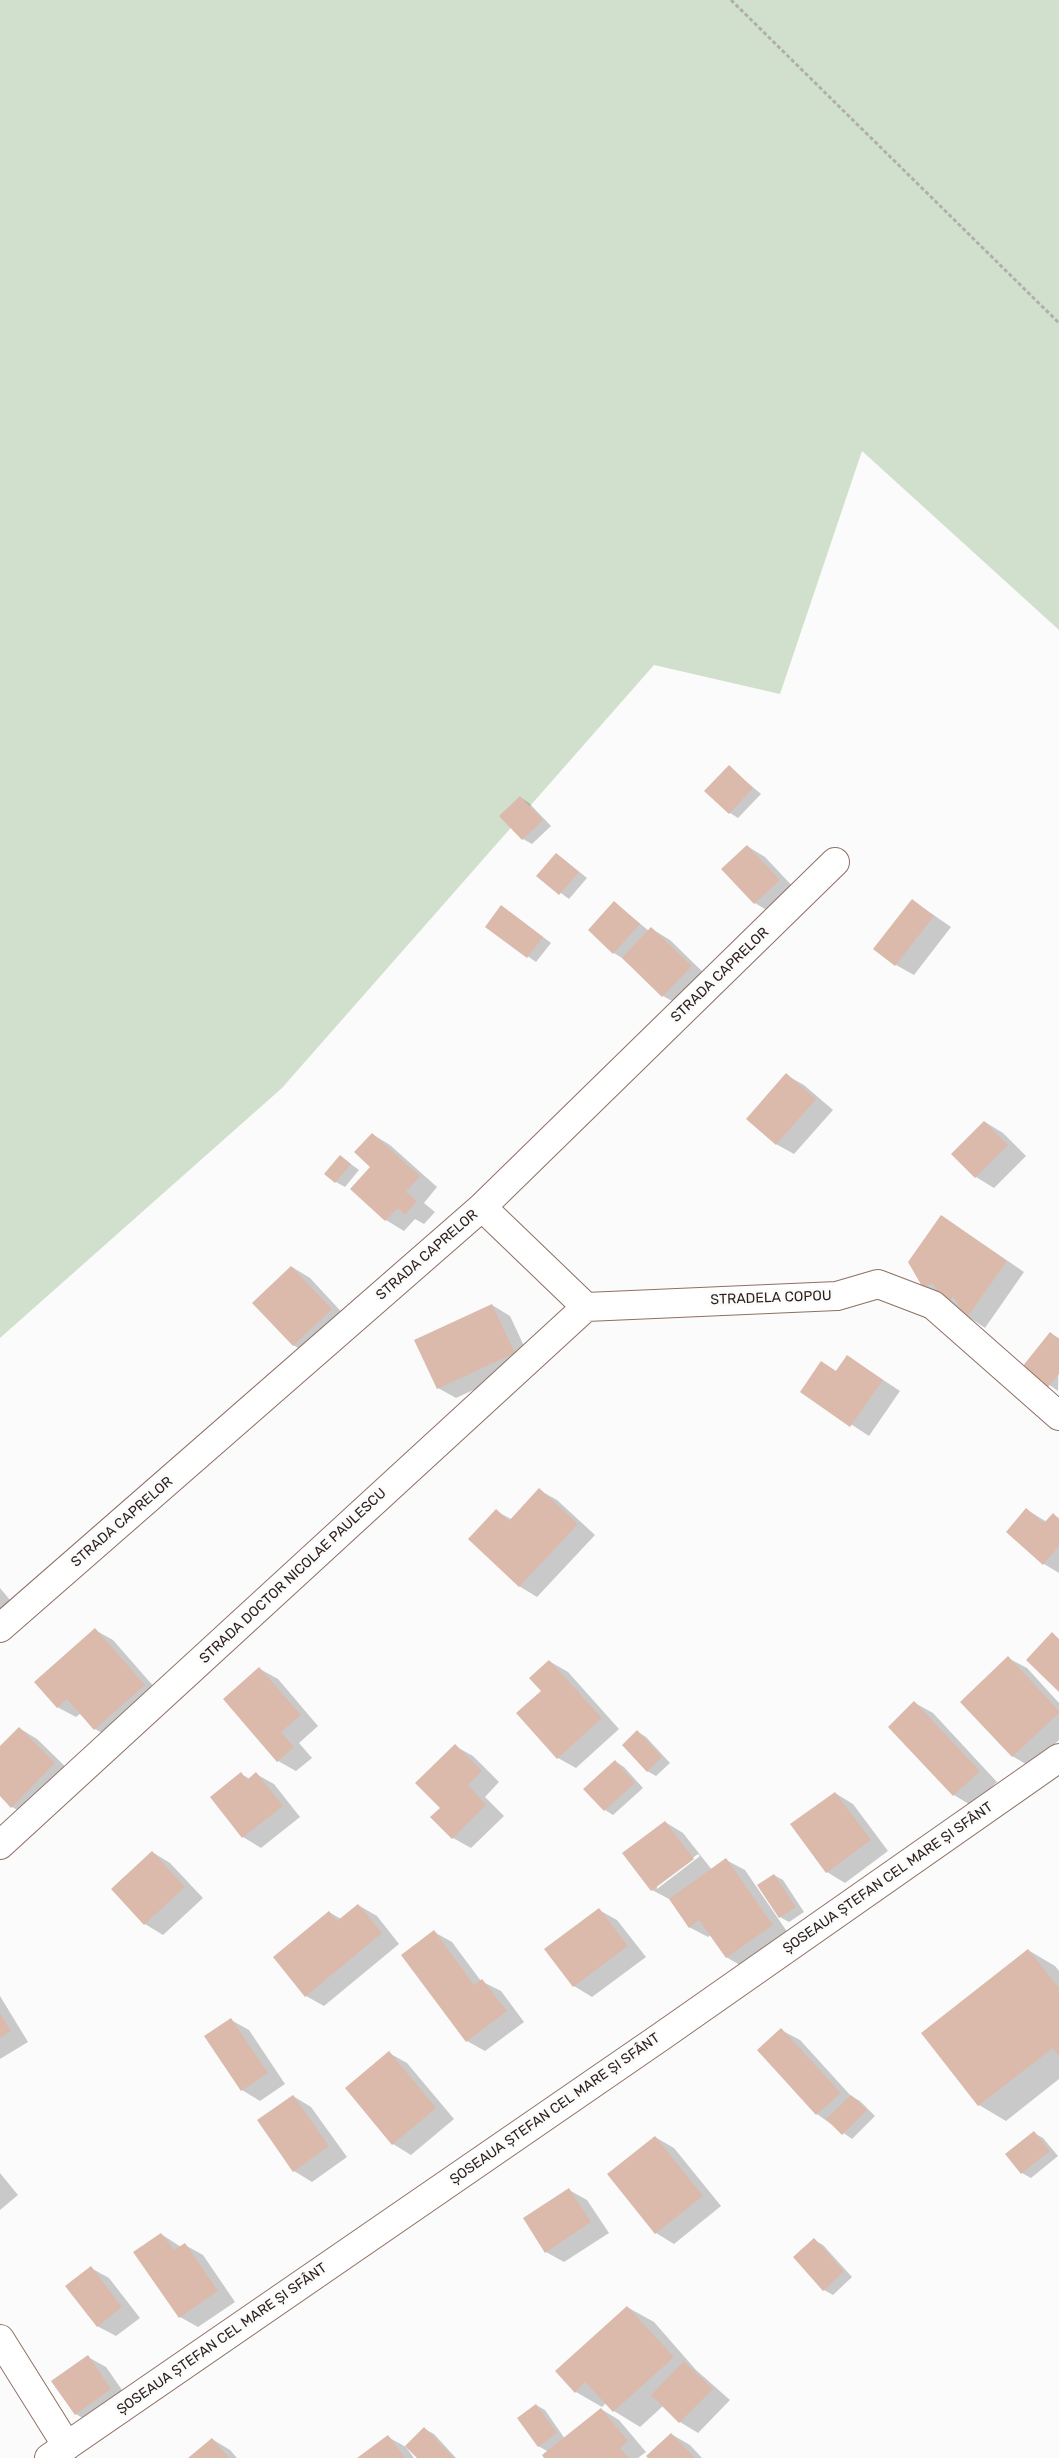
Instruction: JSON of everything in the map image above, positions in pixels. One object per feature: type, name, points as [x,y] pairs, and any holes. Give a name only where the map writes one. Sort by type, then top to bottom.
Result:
[{"type":"street","name":"STRADA CAPRELOR","points":[[0,1628],[482,1207],[835,862]]},
{"type":"street","points":[[482,1207],[586,1307]]},
{"type":"street","name":"STRADELA COPOU","points":[[586,1307],[795,1296],[836,1296],[878,1284],[933,1305],[1059,1416]]},
{"type":"street","name":"STRADA DOCTOR NICOLAE PAULESCU","points":[[0,1845],[586,1307]]},
{"type":"street","name":"ȘOSEAUA ȘTEFAN CEL MARE ȘI SFÂNT","points":[[58,2452],[1059,1758]]},
{"type":"street","points":[[0,2339],[58,2452]]},
{"type":"path","points":[[731,0],[1059,323]]},
{"type":"green space","points":[[0,0],[1059,0],[1059,630],[862,451],[780,694],[654,665],[282,1088],[0,1338]]},
{"type":"building","points":[[729,765],[753,788],[729,814],[704,791]]},
{"type":"building","points":[[520,796],[543,820],[522,840],[499,816]]},
{"type":"building","points":[[747,845],[780,880],[754,904],[721,869]]},
{"type":"building","points":[[556,853],[579,872],[559,895],[536,876]]},
{"type":"building","points":[[912,899],[934,916],[895,966],[873,949]]},
{"type":"building","points":[[614,901],[640,924],[613,954],[588,930]]},
{"type":"building","points":[[501,905],[543,937],[527,958],[485,927]]},
{"type":"building","points":[[651,927],[692,966],[662,997],[622,958]]},
{"type":"building","points":[[786,1073],[816,1099],[776,1145],[746,1119]]},
{"type":"building","points":[[984,1121],[1008,1145],[975,1178],[951,1154]]},
{"type":"building","points":[[372,1133],[420,1176],[406,1192],[417,1201],[405,1215],[398,1208],[385,1221],[350,1189],[370,1167],[354,1152]]},
{"type":"building","points":[[340,1155],[351,1164],[335,1183],[324,1174]]},
{"type":"building","points":[[941,1215],[1007,1261],[966,1319],[953,1296],[948,1306],[932,1283],[923,1288],[908,1262]]},
{"type":"building","points":[[291,1266],[332,1309],[293,1346],[252,1303]]},
{"type":"building","points":[[492,1304],[515,1353],[437,1389],[414,1340]]},
{"type":"building","points":[[1050,1332],[1059,1339],[1059,1374],[1048,1387],[1022,1367]]},
{"type":"building","points":[[847,1355],[883,1380],[850,1427],[800,1392],[821,1361],[836,1371]]},
{"type":"building","points":[[539,1488],[578,1524],[519,1587],[468,1539],[496,1509],[509,1521]]},
{"type":"building","points":[[1026,1508],[1044,1523],[1053,1513],[1059,1519],[1059,1546],[1043,1565],[1006,1532]]},
{"type":"building","points":[[95,1628],[145,1685],[94,1730],[67,1699],[57,1708],[34,1682]]},
{"type":"building","points":[[1052,1632],[1059,1639],[1059,1692],[1026,1660]]},
{"type":"building","points":[[1008,1656],[1059,1711],[1012,1757],[960,1702]]},
{"type":"building","points":[[549,1660],[602,1718],[557,1759],[516,1713],[541,1691],[529,1678]]},
{"type":"building","points":[[259,1667],[301,1715],[281,1732],[294,1747],[277,1762],[223,1699]]},
{"type":"building","points":[[914,1701],[980,1771],[953,1796],[888,1727]]},
{"type":"building","points":[[19,1727],[55,1763],[11,1808],[0,1796],[0,1746]]},
{"type":"building","points":[[637,1730],[662,1757],[647,1772],[622,1745]]},
{"type":"building","points":[[455,1744],[482,1771],[468,1785],[486,1805],[452,1839],[430,1817],[440,1808],[415,1783]]},
{"type":"building","points":[[615,1760],[635,1783],[604,1811],[583,1789]]},
{"type":"building","points":[[241,1772],[247,1780],[256,1772],[283,1806],[242,1838],[210,1797]]},
{"type":"building","points":[[835,1792],[871,1840],[826,1873],[790,1824]]},
{"type":"building","points":[[665,1821],[694,1859],[651,1891],[622,1853]]},
{"type":"building","points":[[152,1851],[185,1887],[144,1925],[111,1889]]},
{"type":"building","points":[[726,1858],[773,1925],[726,1958],[699,1920],[689,1928],[669,1899]]},
{"type":"building","points":[[774,1874],[796,1907],[779,1918],[757,1885]]},
{"type":"building","points":[[358,1904],[382,1933],[305,1997],[273,1957],[329,1911],[337,1921]]},
{"type":"building","points":[[599,1908],[628,1946],[573,1987],[544,1949]]},
{"type":"building","points":[[434,1930],[474,1985],[482,1979],[507,2011],[466,2042],[401,1955]]},
{"type":"building","points":[[1028,1949],[1059,1988],[1059,2056],[1053,2048],[978,2106],[921,2033]]},
{"type":"building","points":[[0,2013],[11,2031],[0,2038]]},
{"type":"building","points":[[231,2018],[268,2073],[241,2091],[204,2036]]},
{"type":"building","points":[[781,2028],[841,2093],[816,2115],[757,2050]]},
{"type":"building","points":[[389,2051],[436,2108],[392,2145],[345,2088]]},
{"type":"building","points":[[293,2095],[329,2146],[293,2172],[257,2120]]},
{"type":"building","points":[[851,2095],[867,2110],[842,2135],[826,2119]]},
{"type":"building","points":[[1034,2131],[1050,2151],[1021,2174],[1005,2154]]},
{"type":"building","points":[[655,2136],[703,2196],[655,2234],[607,2174]]},
{"type":"building","points":[[569,2188],[591,2222],[545,2253],[523,2218]]},
{"type":"building","points":[[161,2233],[174,2250],[185,2243],[218,2291],[179,2318],[133,2252]]},
{"type":"building","points":[[814,2238],[844,2271],[823,2291],[793,2257]]},
{"type":"building","points":[[91,2266],[122,2307],[97,2327],[65,2286]]},
{"type":"building","points":[[627,2306],[674,2357],[613,2412],[585,2382],[575,2393],[555,2371]]},
{"type":"building","points":[[88,2355],[111,2389],[75,2415],[51,2381]]},
{"type":"building","points":[[684,2361],[713,2389],[679,2423],[651,2395]]},
{"type":"building","points":[[536,2404],[557,2433],[538,2447],[517,2418]]},
{"type":"building","points":[[601,2408],[628,2441],[620,2448],[629,2458],[544,2458],[542,2455]]},
{"type":"building","points":[[424,2427],[454,2458],[417,2458],[405,2446]]},
{"type":"building","points":[[671,2433],[695,2458],[648,2458],[646,2456]]},
{"type":"building","points":[[388,2435],[405,2458],[357,2458]]},
{"type":"building","points":[[212,2438],[229,2458],[188,2458]]}]
